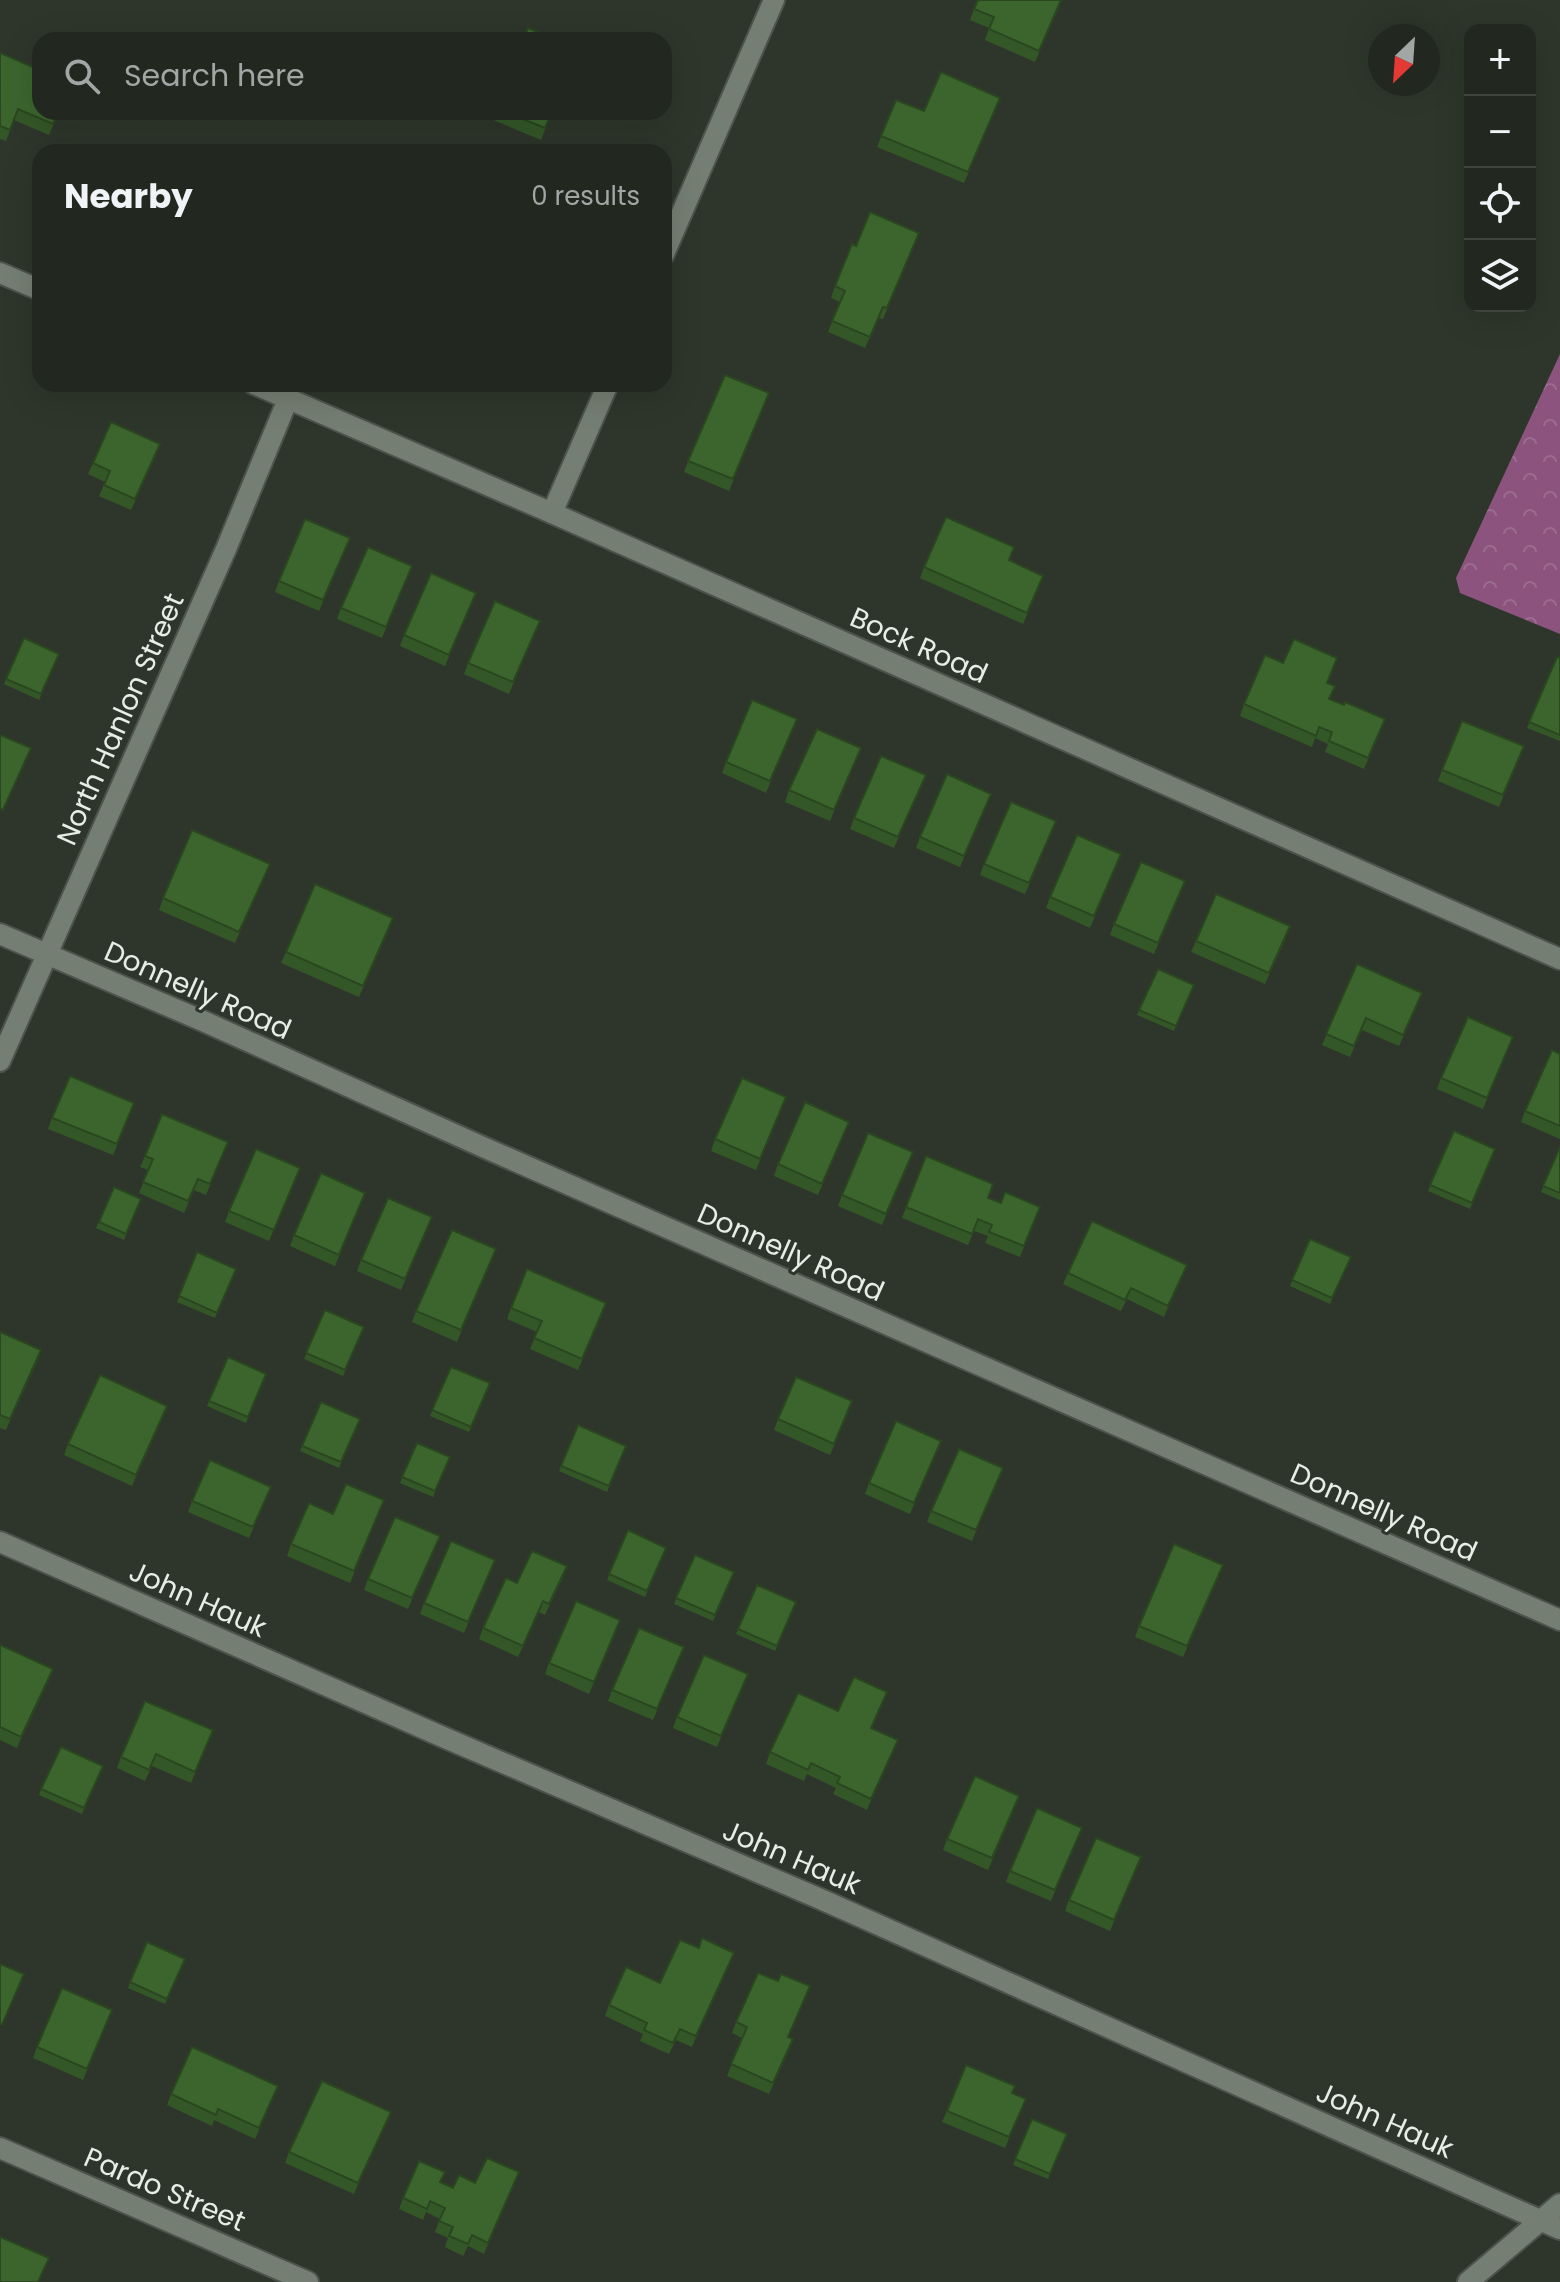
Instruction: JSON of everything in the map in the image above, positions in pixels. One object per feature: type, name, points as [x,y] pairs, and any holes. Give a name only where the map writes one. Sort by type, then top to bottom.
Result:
[{"type":"street","points":[[672,236],[774,0]]},
{"type":"street","points":[[0,273],[32,287]]},
{"type":"street","name":"Bock Road","points":[[272,392],[1560,959]]},
{"type":"street","points":[[552,513],[605,392]]},
{"type":"street","name":"North Hanlon Street","points":[[0,1061],[226,549],[288,399]]},
{"type":"street","name":"Donnelly Road","points":[[0,934],[1560,1620]]},
{"type":"street","name":"John Hauk","points":[[0,1542],[457,1744],[825,1901],[1551,2224]]},
{"type":"street","name":"Pardo Street","points":[[0,2148],[308,2282]]},
{"type":"street","points":[[1468,2282],[1551,2224],[1560,2204]]},
{"type":"green space","points":[[1560,354],[1560,634],[1460,593],[1456,578]]},
{"type":"building","points":[[978,0],[1061,0],[1039,51],[989,29],[994,17],[974,9]]},
{"type":"building","points":[[0,53],[32,67],[32,115],[18,109],[10,130],[0,126]]},
{"type":"building","points":[[941,72],[1000,98],[968,172],[881,136],[896,100],[924,111]]},
{"type":"building","points":[[525,120],[548,120],[545,128]]},
{"type":"building","points":[[870,212],[919,233],[887,308],[883,307],[870,337],[832,321],[845,291],[835,286],[852,244],[856,246]]},
{"type":"building","points":[[725,375],[769,393],[733,479],[688,461]]},
{"type":"building","points":[[111,422],[160,444],[135,499],[104,485],[110,471],[93,463]]},
{"type":"building","points":[[946,517],[1014,547],[1009,560],[1043,576],[1027,613],[924,567]]},
{"type":"building","points":[[305,519],[350,538],[323,600],[279,581]]},
{"type":"building","points":[[368,547],[412,566],[386,627],[341,608]]},
{"type":"building","points":[[431,573],[476,593],[449,655],[404,635]]},
{"type":"building","points":[[495,601],[540,621],[513,682],[468,663]]},
{"type":"building","points":[[24,638],[59,654],[41,694],[6,679]]},
{"type":"building","points":[[1294,639],[1337,658],[1327,683],[1335,686],[1329,699],[1344,705],[1345,702],[1385,719],[1368,758],[1329,741],[1332,732],[1319,727],[1316,736],[1244,704],[1265,655],[1283,663]]},
{"type":"building","points":[[1557,657],[1560,658],[1560,735],[1529,722]]},
{"type":"building","points":[[752,700],[797,719],[770,781],[726,762]]},
{"type":"building","points":[[1462,721],[1524,746],[1503,795],[1442,770]]},
{"type":"building","points":[[817,729],[861,748],[834,810],[789,790]]},
{"type":"building","points":[[0,735],[31,748],[3,810],[0,808]]},
{"type":"building","points":[[881,756],[926,775],[898,837],[854,818]]},
{"type":"building","points":[[947,774],[991,794],[964,856],[920,837]]},
{"type":"building","points":[[1011,802],[1056,821],[1029,883],[984,864]]},
{"type":"building","points":[[192,830],[270,864],[239,932],[163,898]]},
{"type":"building","points":[[1077,835],[1121,854],[1094,916],[1050,897]]},
{"type":"building","points":[[1141,862],[1185,881],[1158,943],[1114,924]]},
{"type":"building","points":[[315,884],[393,918],[363,986],[286,952]]},
{"type":"building","points":[[1216,894],[1290,926],[1269,973],[1196,941]]},
{"type":"building","points":[[1357,964],[1422,993],[1403,1035],[1366,1018],[1354,1046],[1326,1034]]},
{"type":"building","points":[[1158,969],[1194,985],[1176,1026],[1139,1010]]},
{"type":"building","points":[[1468,1017],[1513,1037],[1487,1098],[1441,1078]]},
{"type":"building","points":[[1552,1050],[1560,1054],[1560,1126],[1525,1111]]},
{"type":"building","points":[[70,1076],[134,1103],[117,1144],[52,1118]]},
{"type":"building","points":[[742,1078],[786,1097],[760,1159],[715,1139]]},
{"type":"building","points":[[805,1102],[849,1122],[822,1184],[778,1164]]},
{"type":"building","points":[[162,1114],[228,1142],[210,1184],[198,1179],[188,1201],[143,1182],[153,1159],[145,1156]]},
{"type":"building","points":[[1454,1131],[1495,1149],[1472,1203],[1430,1185]]},
{"type":"building","points":[[868,1133],[913,1152],[886,1214],[842,1195]]},
{"type":"building","points":[[1560,1147],[1560,1193],[1543,1186]]},
{"type":"building","points":[[256,1149],[300,1168],[274,1230],[229,1211]]},
{"type":"building","points":[[926,1156],[993,1184],[988,1198],[1001,1203],[1005,1192],[1040,1207],[1024,1246],[989,1232],[992,1225],[978,1219],[972,1234],[906,1207]]},
{"type":"building","points":[[321,1173],[365,1193],[339,1255],[294,1235]]},
{"type":"building","points":[[114,1187],[141,1199],[126,1234],[99,1222]]},
{"type":"building","points":[[388,1198],[432,1217],[405,1279],[361,1260]]},
{"type":"building","points":[[1092,1221],[1187,1265],[1168,1306],[1131,1288],[1125,1300],[1068,1273]]},
{"type":"building","points":[[452,1230],[496,1249],[461,1330],[416,1311]]},
{"type":"building","points":[[1310,1239],[1351,1257],[1332,1298],[1292,1280]]},
{"type":"building","points":[[197,1252],[236,1269],[217,1313],[179,1296]]},
{"type":"building","points":[[527,1269],[606,1303],[582,1359],[534,1338],[542,1321],[511,1308]]},
{"type":"building","points":[[325,1310],[364,1327],[345,1370],[306,1353]]},
{"type":"building","points":[[0,1332],[41,1350],[10,1419],[0,1415]]},
{"type":"building","points":[[228,1357],[266,1374],[248,1417],[209,1401]]},
{"type":"building","points":[[451,1367],[490,1383],[471,1427],[432,1410]]},
{"type":"building","points":[[100,1375],[167,1406],[136,1475],[68,1444]]},
{"type":"building","points":[[796,1377],[852,1401],[834,1444],[778,1419]]},
{"type":"building","points":[[321,1402],[360,1419],[341,1462],[302,1446]]},
{"type":"building","points":[[896,1421],[941,1441],[914,1503],[869,1483]]},
{"type":"building","points":[[578,1425],[626,1446],[609,1486],[561,1466]]},
{"type":"building","points":[[417,1443],[450,1457],[435,1491],[402,1477]]},
{"type":"building","points":[[959,1449],[1003,1468],[976,1530],[931,1511]]},
{"type":"building","points":[[210,1460],[271,1487],[253,1527],[192,1501]]},
{"type":"building","points":[[346,1484],[384,1500],[354,1571],[291,1544],[309,1503],[333,1514]]},
{"type":"building","points":[[395,1517],[440,1536],[412,1598],[368,1579]]},
{"type":"building","points":[[628,1530],[666,1548],[647,1591],[609,1574]]},
{"type":"building","points":[[451,1541],[495,1560],[468,1622],[424,1603]]},
{"type":"building","points":[[1174,1544],[1223,1565],[1187,1646],[1139,1626]]},
{"type":"building","points":[[532,1551],[567,1566],[549,1604],[543,1601],[523,1646],[483,1628],[506,1578],[517,1583]]},
{"type":"building","points":[[695,1555],[734,1572],[715,1615],[676,1598]]},
{"type":"building","points":[[757,1585],[796,1602],[777,1646],[738,1629]]},
{"type":"building","points":[[576,1601],[620,1620],[594,1682],[549,1663]]},
{"type":"building","points":[[639,1628],[684,1647],[657,1709],[612,1690]]},
{"type":"building","points":[[0,1645],[53,1669],[21,1737],[0,1727]]},
{"type":"building","points":[[704,1655],[748,1674],[721,1736],[677,1717]]},
{"type":"building","points":[[854,1677],[887,1692],[871,1728],[898,1740],[871,1799],[837,1783],[840,1777],[811,1763],[808,1770],[770,1752],[798,1693],[838,1711]]},
{"type":"building","points":[[145,1701],[213,1730],[195,1772],[156,1754],[149,1770],[121,1757]]},
{"type":"building","points":[[61,1747],[103,1766],[84,1808],[41,1789]]},
{"type":"building","points":[[975,1776],[1019,1796],[992,1858],[947,1839]]},
{"type":"building","points":[[1037,1808],[1082,1828],[1055,1890],[1010,1871]]},
{"type":"building","points":[[1096,1838],[1141,1857],[1114,1920],[1069,1900]]},
{"type":"building","points":[[702,1938],[734,1953],[696,2036],[680,2029],[673,2043],[644,2030],[647,2023],[609,2005],[626,1967],[660,1983],[680,1940],[699,1948]]},
{"type":"building","points":[[147,1942],[185,1959],[167,1999],[130,1982]]},
{"type":"building","points":[[0,1964],[24,1974],[2,2025],[0,2024]]},
{"type":"building","points":[[758,1973],[778,1981],[781,1974],[810,1986],[788,2037],[793,2039],[773,2083],[731,2064],[747,2027],[736,2022]]},
{"type":"building","points":[[62,1988],[112,2010],[87,2069],[37,2047]]},
{"type":"building","points":[[192,2047],[278,2086],[259,2128],[218,2109],[216,2115],[171,2094]]},
{"type":"building","points":[[966,2065],[1015,2086],[1012,2093],[1026,2099],[1009,2137],[947,2111]]},
{"type":"building","points":[[322,2081],[391,2112],[358,2183],[289,2152]]},
{"type":"building","points":[[1032,2119],[1067,2134],[1050,2174],[1015,2159]]},
{"type":"building","points":[[487,2158],[519,2172],[488,2243],[472,2235],[468,2244],[449,2236],[453,2227],[439,2221],[445,2208],[430,2201],[427,2209],[403,2198],[419,2161],[445,2172],[440,2182],[453,2188],[459,2175],[475,2183]]},
{"type":"building","points":[[0,2237],[49,2258],[38,2282],[0,2282]]}]
